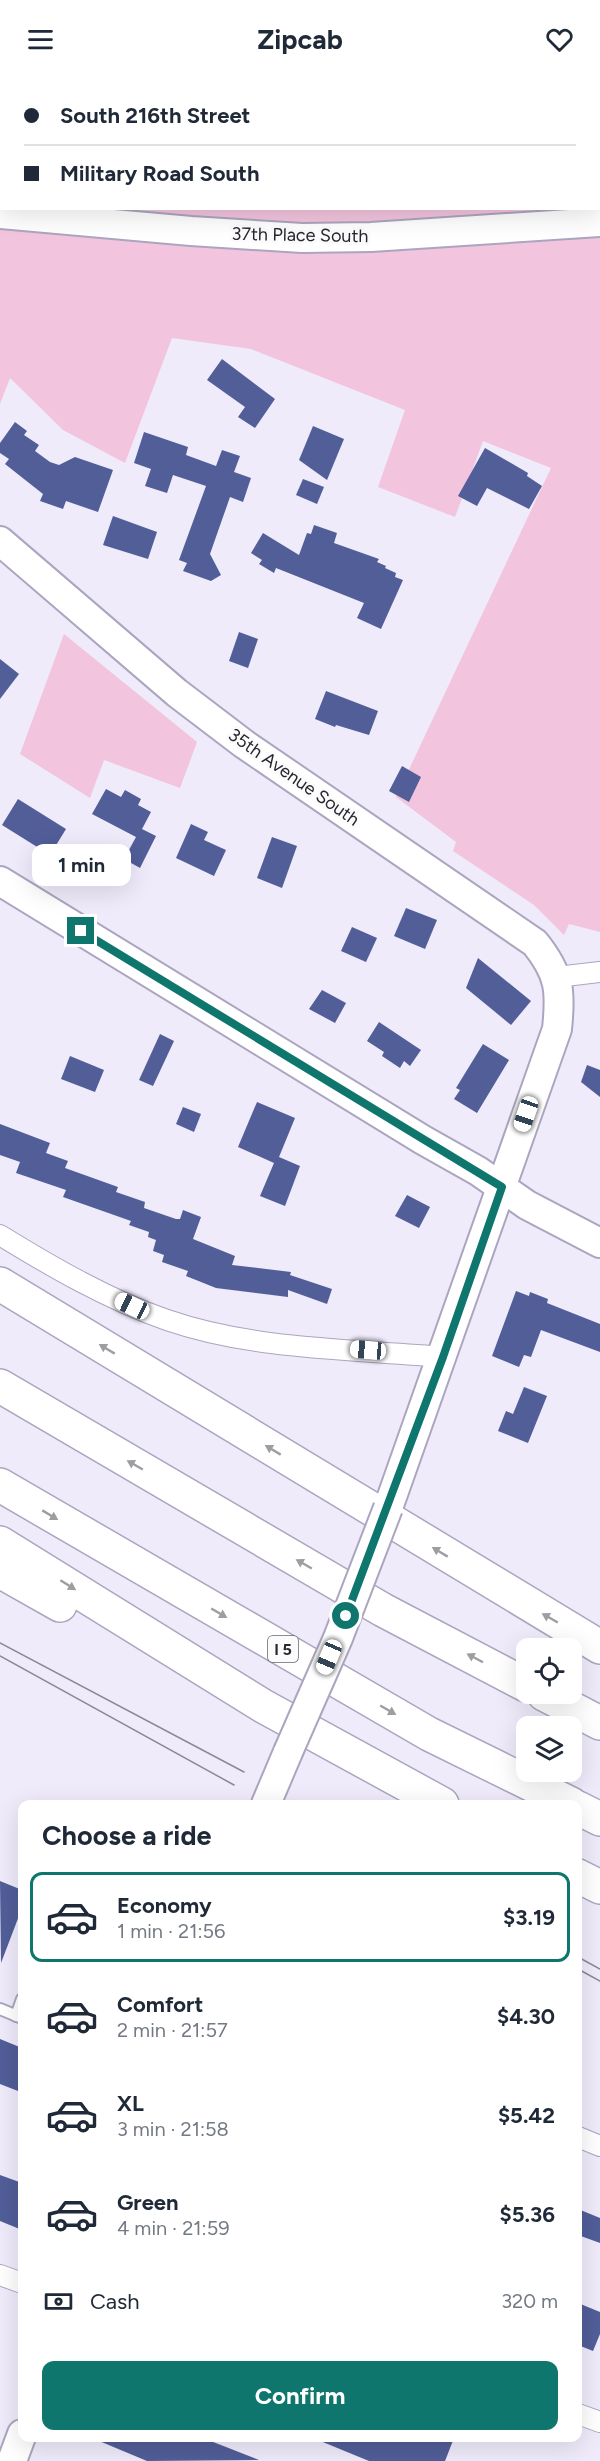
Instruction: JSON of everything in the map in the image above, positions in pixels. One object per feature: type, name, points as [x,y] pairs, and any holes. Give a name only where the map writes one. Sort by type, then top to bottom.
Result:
[{"type":"highway","points":[[0,1284],[600,1647]]},
{"type":"highway","points":[[0,1386],[383,1610],[516,1679]]},
{"type":"highway","name":"I 5","points":[[0,1485],[429,1734],[563,1800]]},
{"type":"highway","points":[[0,1543],[264,1706],[435,1800]]},
{"type":"highway","points":[[0,1571],[266,1724],[423,1800]]},
{"type":"highway","points":[[563,1704],[600,1723]]},
{"type":"highway","points":[[582,1810],[600,1819]]},
{"type":"highway","points":[[582,1878],[600,1887]]},
{"type":"street","name":"37th Place South","points":[[0,214],[191,231],[302,238],[371,237],[600,222]]},
{"type":"street","name":"35th Avenue South","points":[[0,540],[177,693],[244,744],[535,943],[549,960],[557,977]]},
{"type":"street","points":[[0,881],[502,1187],[527,1205],[600,1243]]},
{"type":"street","points":[[268,1800],[338,1638],[443,1357],[557,1029],[557,977],[600,972]]},
{"type":"street","points":[[0,1235],[103,1293],[186,1325],[257,1340],[443,1357]]},
{"type":"street","points":[[582,2139],[600,2146]]},
{"type":"street","points":[[0,2275],[18,2282]]},
{"type":"street","points":[[582,2415],[600,2422]]},
{"type":"street","points":[[12,2461],[19,2442]]},
{"type":"lane","points":[[0,2009],[18,2017]]},
{"type":"shaded area","points":[[0,210],[600,210],[600,932],[569,924],[564,935],[534,905],[453,851],[456,842],[396,797],[551,468],[483,441],[455,517],[378,487],[405,410],[251,349],[172,338],[125,463],[63,430],[10,378],[0,404]]},
{"type":"shaded area","points":[[64,634],[197,742],[180,788],[104,760],[90,798],[20,754]]},
{"type":"building","points":[[222,359],[275,399],[255,428],[238,417],[245,407],[207,380]]},
{"type":"building","points":[[15,422],[27,431],[24,435],[39,445],[35,451],[50,462],[59,465],[75,457],[113,470],[98,512],[66,501],[63,509],[40,501],[43,494],[5,464],[9,459],[0,453],[0,443]]},
{"type":"building","points":[[313,426],[344,439],[327,480],[299,460]]},
{"type":"building","points":[[144,432],[188,447],[186,455],[216,466],[222,450],[240,456],[234,472],[251,478],[243,502],[230,497],[210,554],[221,575],[211,581],[183,571],[187,563],[179,560],[206,486],[173,475],[167,493],[145,486],[151,469],[134,463]]},
{"type":"building","points":[[485,448],[528,473],[527,476],[542,486],[529,509],[487,488],[477,506],[458,496]]},
{"type":"building","points":[[303,479],[324,487],[317,504],[296,495]]},
{"type":"building","points":[[113,516],[157,532],[148,559],[103,545]]},
{"type":"building","points":[[314,525],[337,533],[334,543],[379,559],[377,562],[396,573],[395,577],[403,580],[381,629],[357,618],[364,603],[276,568],[274,573],[259,564],[262,560],[251,553],[263,533],[299,555],[307,533],[311,534]]},
{"type":"building","points":[[239,632],[258,639],[248,668],[229,661]]},
{"type":"building","points":[[0,659],[19,674],[0,699]]},
{"type":"building","points":[[326,691],[378,711],[369,735],[336,725],[335,727],[315,719]]},
{"type":"building","points":[[402,766],[421,777],[409,802],[389,791]]},
{"type":"building","points":[[106,789],[121,797],[125,790],[141,799],[138,805],[151,812],[142,829],[156,836],[140,868],[124,859],[136,837],[92,814]]},
{"type":"building","points":[[18,799],[66,829],[50,855],[2,825]]},
{"type":"building","points":[[191,824],[208,832],[204,840],[226,850],[214,876],[176,858]]},
{"type":"building","points":[[272,837],[297,846],[282,888],[257,878]]},
{"type":"building","points":[[406,908],[437,920],[425,949],[394,936]]},
{"type":"building","points":[[352,927],[377,938],[366,962],[341,951]]},
{"type":"building","points":[[478,958],[531,1001],[511,1025],[466,988]]},
{"type":"building","points":[[322,990],[346,1003],[335,1023],[309,1009]]},
{"type":"building","points":[[379,1022],[421,1050],[410,1066],[404,1061],[400,1068],[382,1056],[384,1052],[367,1041]]},
{"type":"building","points":[[160,1034],[174,1041],[153,1086],[139,1080]]},
{"type":"building","points":[[483,1044],[509,1060],[477,1113],[454,1099],[460,1090],[456,1088]]},
{"type":"building","points":[[70,1056],[104,1070],[95,1092],[61,1079]]},
{"type":"building","points":[[587,1065],[600,1070],[600,1097],[581,1082]]},
{"type":"building","points":[[257,1102],[295,1118],[279,1157],[300,1166],[285,1206],[260,1196],[274,1163],[238,1147]]},
{"type":"building","points":[[183,1107],[201,1114],[194,1132],[176,1124]]},
{"type":"building","points":[[0,1124],[50,1143],[46,1153],[68,1161],[65,1168],[118,1187],[116,1192],[145,1202],[144,1208],[176,1219],[180,1219],[183,1210],[201,1217],[193,1239],[235,1256],[232,1265],[291,1272],[290,1275],[332,1289],[327,1304],[288,1290],[288,1297],[216,1288],[186,1276],[188,1271],[162,1262],[164,1255],[153,1251],[156,1240],[148,1237],[149,1232],[129,1225],[131,1221],[63,1197],[66,1190],[16,1173],[20,1162],[0,1155]]},
{"type":"building","points":[[407,1195],[430,1207],[419,1228],[395,1216]]},
{"type":"building","points":[[516,1291],[529,1296],[530,1292],[548,1299],[547,1303],[600,1324],[600,1352],[541,1330],[531,1357],[524,1355],[519,1367],[492,1356]]},
{"type":"building","points":[[524,1387],[547,1396],[528,1443],[498,1431],[506,1411],[513,1414]]},
{"type":"building","points":[[0,1881],[18,1888],[18,1918],[1,1963]]},
{"type":"building","points":[[0,2039],[18,2046],[18,2091],[0,2084]]},
{"type":"building","points":[[0,2175],[18,2182],[18,2228],[0,2221]]},
{"type":"building","points":[[582,2211],[600,2218],[600,2243],[582,2236]]},
{"type":"building","points":[[582,2305],[600,2312],[600,2334],[593,2351],[582,2347]]},
{"type":"building","points":[[102,2442],[213,2442],[259,2460],[147,2461]]},
{"type":"building","points":[[323,2442],[452,2442],[445,2461],[369,2461]]},
{"type":"tram line","points":[[0,1643],[244,1772]]},
{"type":"tram line","points":[[0,1656],[234,1785]]},
{"type":"tram line","points":[[582,1959],[600,1969]]},
{"type":"tram line","points":[[582,1971],[600,1981]]},
{"type":"route","points":[[81,931],[502,1187],[443,1357],[346,1616]]}]
